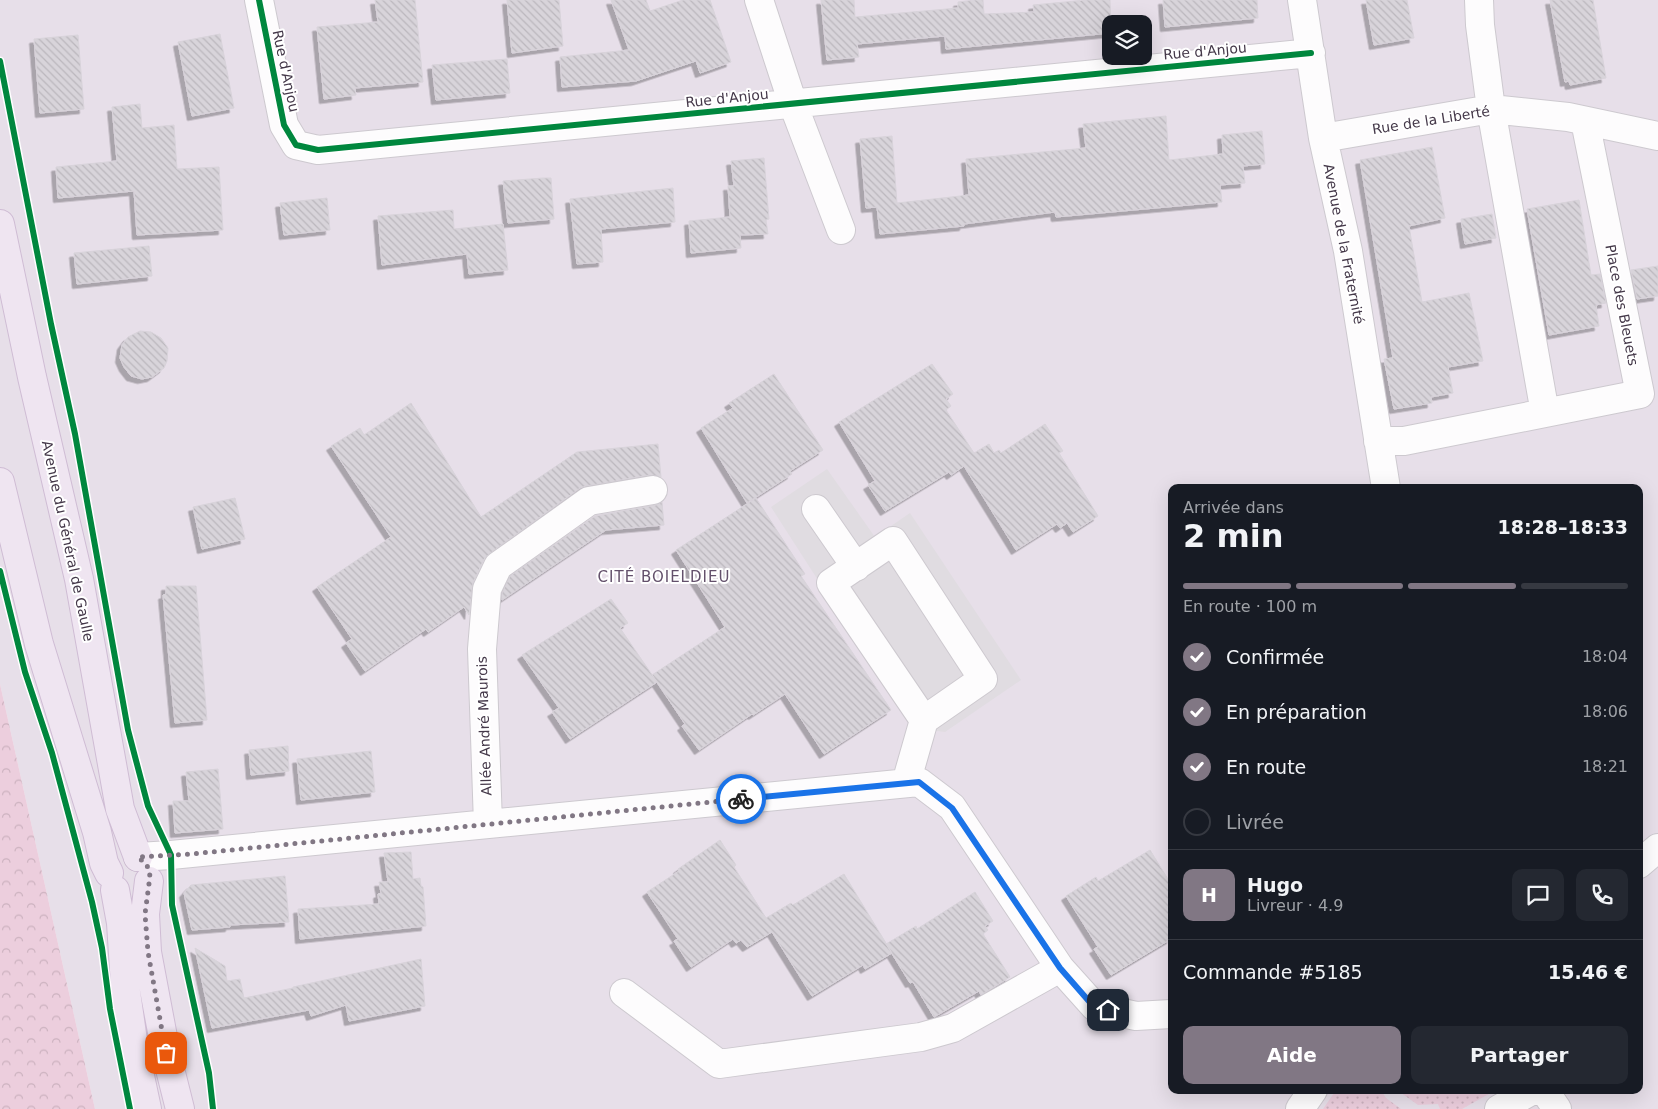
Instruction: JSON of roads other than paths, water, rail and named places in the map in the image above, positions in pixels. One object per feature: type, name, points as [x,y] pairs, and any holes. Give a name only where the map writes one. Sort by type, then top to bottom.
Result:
[{"type":"main road","name":"Avenue du Général de Gaulle","points":[[0,224],[32,377],[79,579],[120,809],[143,869],[148,952],[166,1053],[180,1109]]},
{"type":"main road","points":[[0,482],[39,644],[97,832],[104,863],[112,881]]},
{"type":"main road","points":[[143,869],[126,856],[120,858],[111,867],[121,923],[125,984],[134,1048],[147,1109]]},
{"type":"street","name":"Rue d'Anjou","points":[[259,0],[284,124],[296,145],[318,150],[1311,53]]},
{"type":"street","points":[[759,0],[793,104],[841,230]]},
{"type":"street","name":"Avenue de la Fraternité","points":[[1302,0],[1323,138],[1348,251],[1385,484]]},
{"type":"street","points":[[1479,0],[1480,25],[1492,109],[1545,413]]},
{"type":"street","name":"Rue de la Liberté","points":[[1323,138],[1492,109],[1568,117],[1658,136]]},
{"type":"street","name":"Place des Bleuets","points":[[1378,441],[1404,441],[1640,394],[1585,120]]},
{"type":"street","name":"Allée André Maurois","points":[[488,824],[482,649],[486,589],[498,566],[589,501],[653,490]]},
{"type":"street","points":[[816,509],[856,567]]},
{"type":"street","points":[[906,782],[924,720],[983,680],[893,541],[831,583],[924,720]]},
{"type":"street","points":[[143,869],[181,854],[919,782],[952,808],[1060,968],[1094,1007],[1136,1016],[1168,1014]]},
{"type":"street","points":[[1643,861],[1658,848]]},
{"type":"street","points":[[624,992],[719,1064],[921,1037],[953,1028],[1060,968]]},
{"type":"street","points":[[1300,1109],[1310,1094]]},
{"type":"street","points":[[1499,1109],[1525,1094]]},
{"type":"street","points":[[1547,1094],[1557,1109]]},
{"type":"district","name":"CITÉ BOIELDIEU","points":[[664,577]]}]
